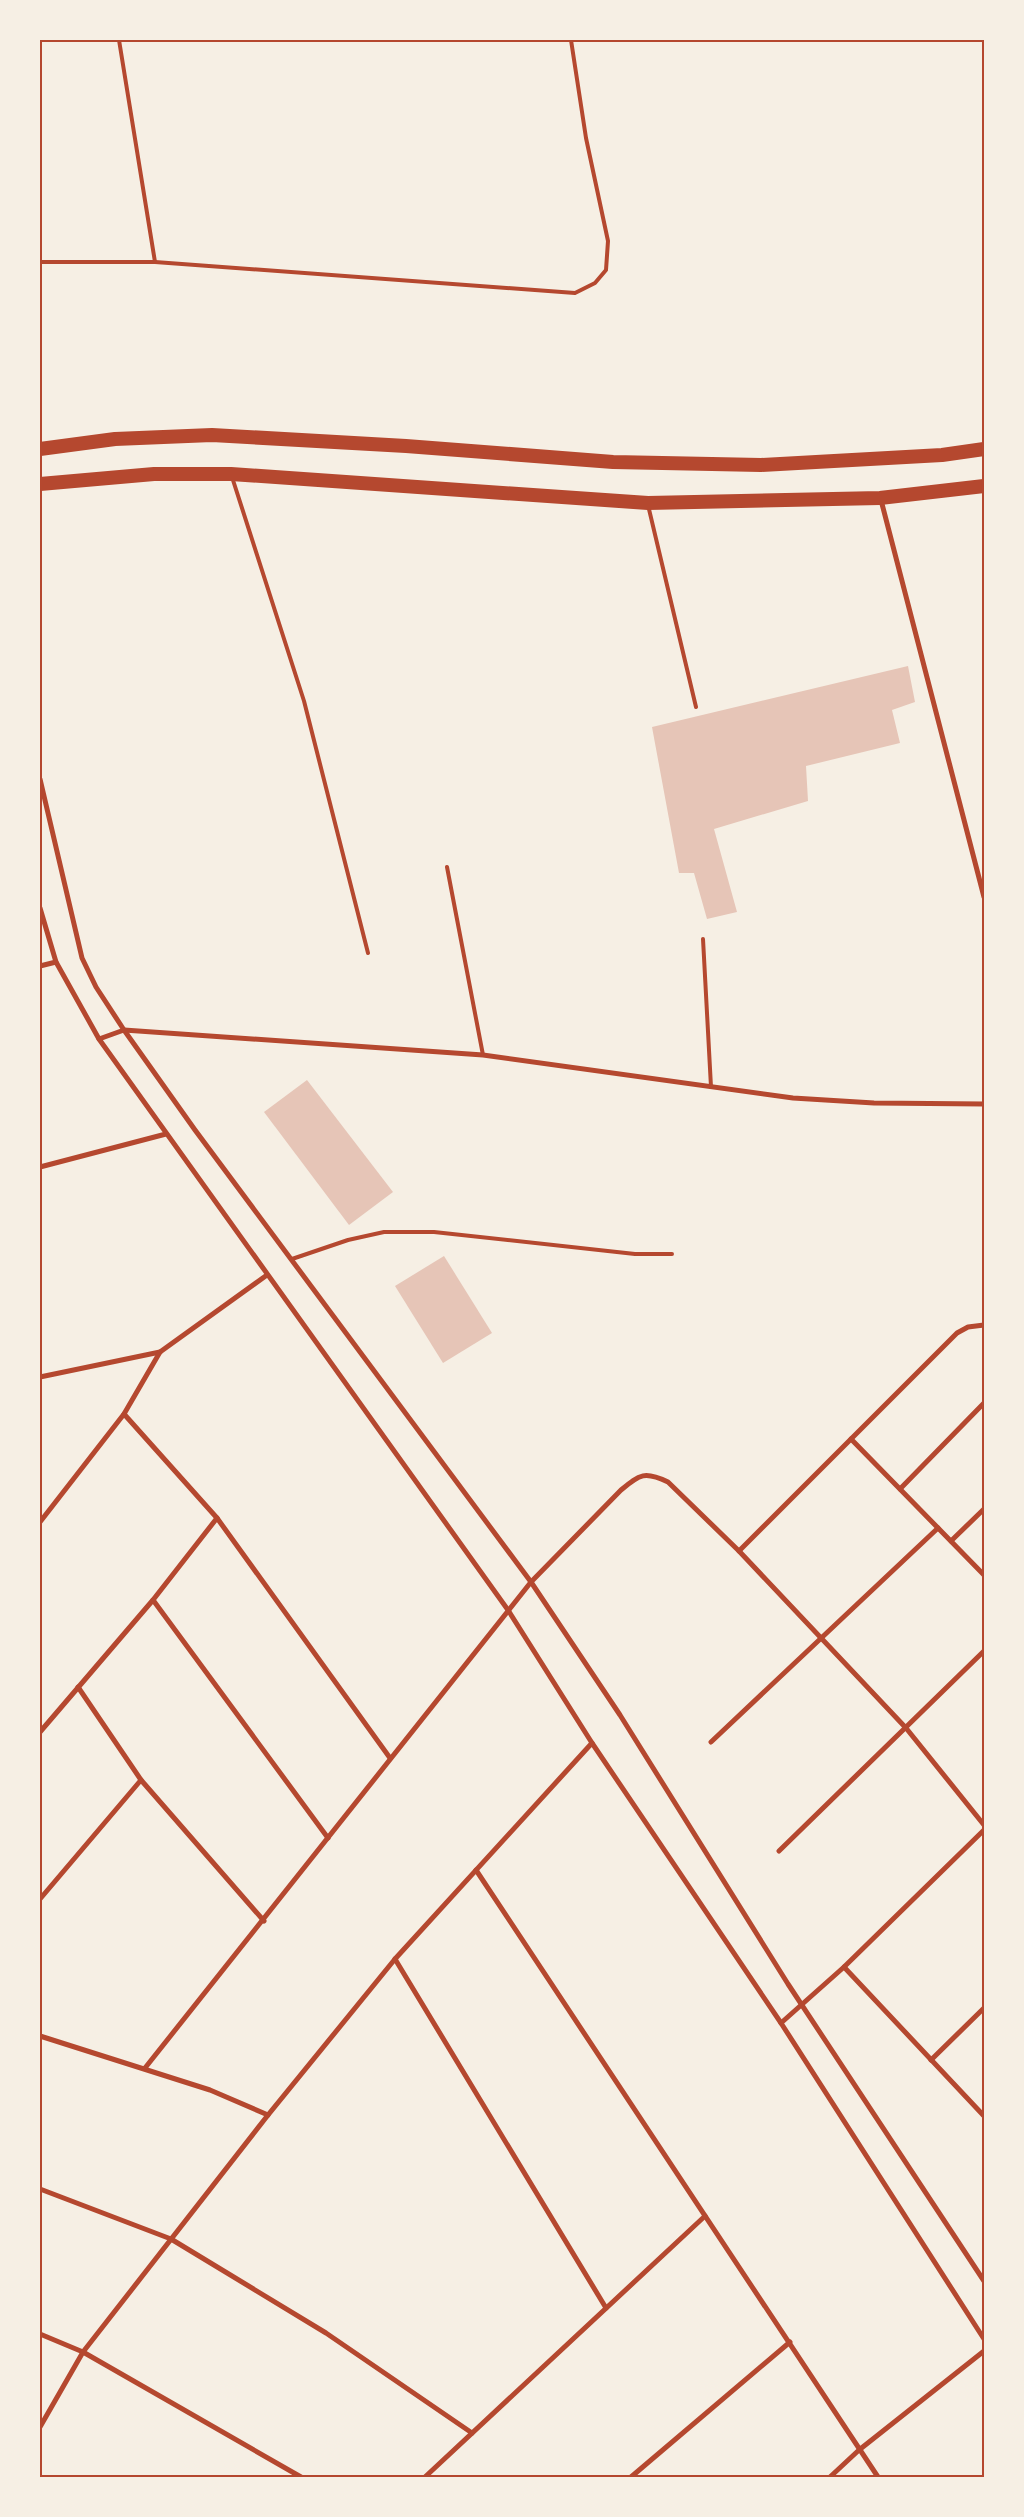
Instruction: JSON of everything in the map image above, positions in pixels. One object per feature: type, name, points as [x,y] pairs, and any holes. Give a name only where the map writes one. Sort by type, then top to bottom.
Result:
[{"type":"highway","points":[[40,449],[115,439],[212,434],[406,446],[612,462],[761,465],[942,455],[984,449]]},
{"type":"highway","points":[[40,484],[154,474],[231,474],[648,503],[880,498],[984,486]]},
{"type":"street","points":[[880,498],[984,896]]},
{"type":"street","points":[[40,779],[82,958],[96,987],[195,1130],[531,1582],[620,1715],[802,2005],[984,2281]]},
{"type":"street","points":[[40,908],[56,962],[99,1039],[508,1610],[592,1743],[781,2023],[984,2339]]},
{"type":"street","points":[[40,966],[56,962]]},
{"type":"street","points":[[99,1039],[124,1030],[483,1055],[793,1098],[984,1104]]},
{"type":"street","points":[[40,1167],[166,1134]]},
{"type":"street","points":[[40,1377],[160,1352],[267,1275]]},
{"type":"street","points":[[738,1551],[957,1333],[968,1327],[984,1325]]},
{"type":"street","points":[[40,1522],[124,1414],[160,1352]]},
{"type":"street","points":[[900,1489],[984,1403]]},
{"type":"street","points":[[124,1414],[217,1518],[390,1758]]},
{"type":"street","points":[[851,1439],[984,1575]]},
{"type":"street","points":[[145,2068],[264,1921],[390,1758],[531,1582],[620,1490],[636,1477],[654,1475],[668,1482],[738,1551],[906,1728],[984,1825]]},
{"type":"street","points":[[951,1542],[984,1509]]},
{"type":"street","points":[[40,1732],[152,1600],[217,1518]]},
{"type":"street","points":[[711,1742],[938,1528]]},
{"type":"street","points":[[152,1600],[328,1838]]},
{"type":"street","points":[[779,1851],[984,1651]]},
{"type":"street","points":[[78,1687],[140,1780],[264,1921]]},
{"type":"street","points":[[40,2427],[83,2352],[268,2115],[395,1959],[592,1743]]},
{"type":"street","points":[[40,1899],[140,1780]]},
{"type":"street","points":[[781,2023],[844,1967],[984,1830]]},
{"type":"street","points":[[476,1870],[878,2477]]},
{"type":"street","points":[[395,1959],[606,2308]]},
{"type":"street","points":[[844,1967],[984,2116]]},
{"type":"street","points":[[931,2060],[984,2008]]},
{"type":"street","points":[[40,2036],[210,2090],[268,2115]]},
{"type":"street","points":[[40,2189],[171,2239],[326,2332],[472,2433]]},
{"type":"street","points":[[425,2477],[705,2216]]},
{"type":"street","points":[[40,2334],[83,2352],[301,2477]]},
{"type":"street","points":[[631,2477],[790,2342]]},
{"type":"street","points":[[830,2477],[859,2450],[984,2351]]},
{"type":"lane","points":[[119,40],[155,262]]},
{"type":"lane","points":[[40,262],[155,262],[575,293],[594,283],[606,270],[608,240],[586,138],[571,40]]},
{"type":"lane","points":[[231,474],[304,701],[368,953]]},
{"type":"lane","points":[[648,503],[696,707]]},
{"type":"lane","points":[[446,867],[483,1055]]},
{"type":"lane","points":[[703,939],[711,1087]]},
{"type":"lane","points":[[292,1259],[348,1240],[384,1232],[434,1232],[635,1254],[672,1254]]},
{"type":"building","points":[[908,666],[915,702],[892,710],[900,743],[806,766],[808,801],[714,829],[737,912],[707,919],[694,873],[679,873],[652,727]]},
{"type":"building","points":[[307,1080],[393,1192],[349,1225],[264,1112]]},
{"type":"building","points":[[444,1256],[492,1333],[443,1363],[395,1286]]}]
